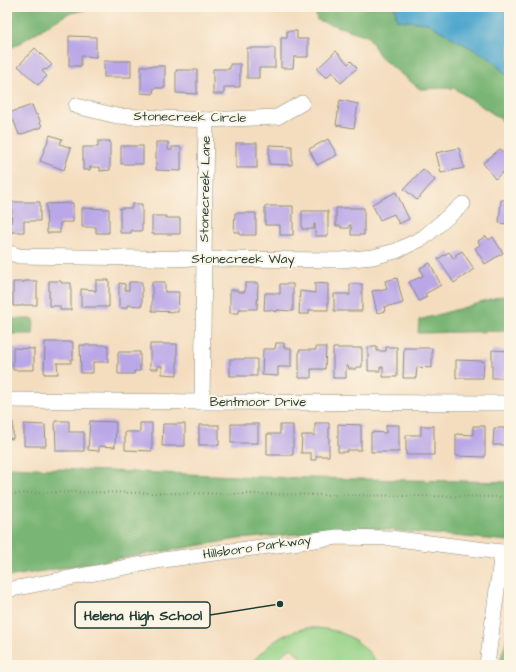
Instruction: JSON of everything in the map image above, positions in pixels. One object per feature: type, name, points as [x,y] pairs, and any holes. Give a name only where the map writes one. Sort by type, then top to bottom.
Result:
[{"type":"street","name":"Stonecreek Circle","points":[[76,106],[117,116],[206,120],[277,117],[302,103]]},
{"type":"street","name":"Stonecreek Lane","points":[[202,402],[206,120]]},
{"type":"street","name":"Stonecreek Way","points":[[7,252],[19,256],[204,259],[341,260],[373,257],[396,251],[423,238],[463,204]]},
{"type":"street","name":"Bentmoor Drive","points":[[7,400],[509,403]]},
{"type":"street","name":"Hillsboro Parkway","points":[[7,590],[163,560],[337,537],[390,538],[505,552]]},
{"type":"street","points":[[487,665],[505,552]]},
{"type":"path","points":[[7,494],[68,492],[509,497]]},
{"type":"green space","points":[[7,7],[97,7],[67,14],[11,48],[7,59]]},
{"type":"green space","points":[[315,7],[395,7],[397,20],[427,23],[490,58],[509,78],[509,132],[501,119],[454,88],[420,89],[381,58],[368,36],[317,20]]},
{"type":"green space","points":[[509,295],[509,331],[418,333],[419,320]]},
{"type":"green space","points":[[7,319],[34,319],[33,334],[7,334]]},
{"type":"green space","points":[[7,467],[262,477],[509,482],[509,541],[366,528],[238,539],[7,577]]},
{"type":"green space","points":[[307,628],[318,628],[338,632],[348,636],[364,648],[378,665],[308,665],[292,648],[271,665],[249,665],[281,637]]},
{"type":"green space","points":[[509,630],[509,665],[499,665]]},
{"type":"water","points":[[395,7],[509,7],[509,78],[490,58],[427,23],[397,20]]},
{"type":"building","points":[[287,31],[297,31],[297,39],[308,39],[308,57],[294,57],[293,68],[281,68],[281,38],[287,38]]},
{"type":"building","points":[[69,36],[96,37],[96,57],[81,56],[81,66],[69,66]]},
{"type":"building","points":[[35,48],[52,65],[46,70],[45,69],[42,71],[47,76],[38,85],[18,66]]},
{"type":"building","points":[[247,48],[275,48],[275,68],[259,68],[259,78],[247,78]]},
{"type":"building","points":[[336,51],[348,64],[351,61],[357,68],[341,83],[332,72],[326,78],[317,69]]},
{"type":"building","points":[[104,61],[131,61],[131,77],[104,77]]},
{"type":"building","points":[[230,64],[240,64],[240,87],[224,87],[224,94],[213,94],[213,69],[230,69]]},
{"type":"building","points":[[141,66],[165,66],[165,88],[154,88],[153,94],[141,93]]},
{"type":"building","points":[[176,70],[197,70],[197,94],[176,93]]},
{"type":"building","points":[[340,100],[358,104],[354,128],[336,125]]},
{"type":"building","points":[[32,105],[36,115],[38,115],[42,127],[19,135],[14,121],[12,121],[9,113]]},
{"type":"building","points":[[50,135],[62,139],[60,144],[71,148],[64,170],[40,161]]},
{"type":"building","points":[[328,139],[337,155],[317,165],[309,149]]},
{"type":"building","points":[[98,141],[110,141],[110,170],[100,171],[100,167],[90,167],[90,170],[83,170],[83,147],[98,147]]},
{"type":"building","points":[[156,142],[168,142],[168,150],[172,150],[172,147],[181,147],[181,171],[156,170]]},
{"type":"building","points":[[236,143],[257,143],[257,168],[236,168]]},
{"type":"building","points":[[269,145],[292,146],[292,165],[269,164]]},
{"type":"building","points":[[121,146],[143,146],[143,164],[121,164]]},
{"type":"building","points":[[459,148],[464,168],[441,173],[436,153]]},
{"type":"building","points":[[500,149],[509,160],[509,167],[495,179],[483,163]]},
{"type":"building","points":[[423,169],[435,180],[417,200],[404,189]]},
{"type":"building","points":[[396,192],[409,219],[399,224],[394,214],[380,220],[372,204]]},
{"type":"building","points":[[501,200],[509,200],[509,224],[499,223]]},
{"type":"building","points":[[12,202],[40,202],[40,221],[24,221],[24,232],[11,232]]},
{"type":"building","points":[[73,203],[73,222],[60,223],[60,233],[47,233],[46,204]]},
{"type":"building","points":[[132,204],[142,204],[142,231],[131,230],[131,233],[120,233],[120,208],[132,208]]},
{"type":"building","points":[[265,206],[293,206],[293,235],[280,235],[280,225],[265,225]]},
{"type":"building","points":[[82,208],[109,209],[109,233],[96,233],[96,227],[82,227]]},
{"type":"building","points":[[336,208],[364,208],[364,235],[351,235],[351,225],[349,225],[349,228],[341,228],[341,226],[336,226]]},
{"type":"building","points":[[302,211],[328,211],[328,236],[315,236],[315,224],[314,229],[302,229]]},
{"type":"building","points":[[235,213],[256,213],[256,235],[240,235],[240,232],[234,232]]},
{"type":"building","points":[[152,216],[180,218],[180,234],[152,234]]},
{"type":"building","points":[[486,236],[489,240],[493,237],[503,253],[485,264],[475,248],[480,245],[478,241]]},
{"type":"building","points":[[462,251],[474,269],[454,283],[438,259],[449,252],[454,259],[457,257],[455,255]]},
{"type":"building","points":[[430,263],[441,285],[425,294],[427,297],[419,301],[409,282],[423,276],[420,268]]},
{"type":"building","points":[[397,278],[403,303],[384,307],[385,311],[377,313],[372,291],[387,289],[385,281]]},
{"type":"building","points":[[96,280],[109,280],[109,307],[81,307],[81,289],[96,291]]},
{"type":"building","points":[[37,281],[37,305],[13,306],[13,282]]},
{"type":"building","points":[[49,281],[71,283],[71,310],[60,310],[60,306],[49,306]]},
{"type":"building","points":[[129,282],[142,282],[142,306],[127,305],[127,308],[119,308],[119,283],[125,284],[125,290],[129,290]]},
{"type":"building","points":[[152,282],[165,282],[165,292],[179,292],[178,312],[152,311]]},
{"type":"building","points":[[245,283],[258,283],[257,309],[239,309],[239,313],[230,313],[230,290],[245,292]]},
{"type":"building","points":[[315,283],[328,284],[328,310],[309,310],[309,314],[299,314],[300,291],[315,293]]},
{"type":"building","points":[[280,284],[293,284],[293,311],[277,310],[276,312],[272,310],[264,310],[265,293],[280,294]]},
{"type":"building","points":[[350,284],[362,284],[362,311],[334,311],[334,294],[350,295]]},
{"type":"building","points":[[45,342],[73,342],[73,359],[71,359],[71,363],[57,363],[58,374],[44,374]]},
{"type":"building","points":[[276,343],[284,343],[284,348],[291,348],[291,367],[278,367],[278,376],[262,375],[263,349],[275,349]]},
{"type":"building","points":[[150,344],[177,344],[177,375],[162,374],[162,366],[158,366],[158,369],[150,369]]},
{"type":"building","points":[[80,345],[108,345],[108,362],[93,362],[93,373],[81,373]]},
{"type":"building","points":[[316,347],[326,347],[325,369],[311,369],[311,378],[299,378],[299,350],[316,350]]},
{"type":"building","points":[[368,347],[377,347],[377,351],[386,351],[386,347],[397,347],[397,377],[383,377],[383,367],[380,367],[380,371],[368,371]]},
{"type":"building","points":[[13,348],[34,349],[34,370],[13,370]]},
{"type":"building","points":[[333,348],[362,348],[362,367],[349,369],[348,366],[346,366],[346,378],[333,378]]},
{"type":"building","points":[[404,348],[432,348],[432,368],[417,367],[416,378],[403,378]]},
{"type":"building","points":[[492,350],[509,351],[509,372],[504,372],[504,378],[492,378]]},
{"type":"building","points":[[118,352],[140,352],[140,371],[134,371],[134,374],[118,374]]},
{"type":"building","points":[[230,359],[257,359],[257,376],[230,376]]},
{"type":"building","points":[[456,360],[484,361],[483,378],[456,378]]},
{"type":"building","points":[[55,421],[69,421],[69,432],[84,432],[84,451],[56,451]]},
{"type":"building","points":[[90,421],[116,422],[115,447],[99,446],[99,451],[88,450]]},
{"type":"building","points":[[7,422],[13,422],[13,439],[7,438]]},
{"type":"building","points":[[140,423],[152,423],[152,451],[125,450],[125,432],[140,432]]},
{"type":"building","points":[[315,423],[329,423],[329,456],[316,456],[316,460],[311,460],[311,453],[301,453],[302,435],[315,435]]},
{"type":"building","points":[[24,424],[45,425],[46,446],[24,446]]},
{"type":"building","points":[[163,424],[185,424],[185,446],[162,446]]},
{"type":"building","points":[[231,424],[258,424],[258,443],[231,443]]},
{"type":"building","points":[[338,424],[361,425],[361,450],[347,450],[347,452],[338,452]]},
{"type":"building","points":[[199,425],[219,425],[219,445],[199,445]]},
{"type":"building","points":[[280,425],[293,425],[293,455],[267,455],[267,434],[280,434]]},
{"type":"building","points":[[386,425],[399,425],[399,452],[371,452],[371,432],[386,433]]},
{"type":"building","points":[[421,426],[434,426],[434,455],[406,455],[406,435],[421,435]]},
{"type":"building","points":[[473,426],[485,426],[485,457],[456,456],[456,434],[473,435]]},
{"type":"building","points":[[494,428],[509,428],[509,445],[493,445]]},
{"type":"place","name":"Helena High School","points":[[280,604]]}]
